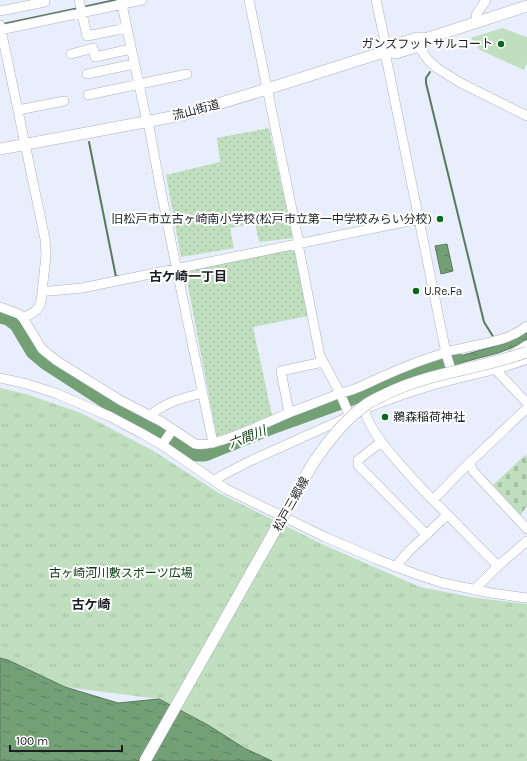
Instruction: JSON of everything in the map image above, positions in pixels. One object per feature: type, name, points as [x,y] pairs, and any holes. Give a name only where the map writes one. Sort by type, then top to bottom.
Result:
[{"type":"main road","name":"流山街道","points":[[0,149],[147,122],[200,110],[386,52],[396,53],[478,22],[527,6]]},
{"type":"main road","name":"松戸三郷線","points":[[145,761],[312,465],[330,440],[347,421],[368,404],[400,387],[432,377],[500,361],[527,352]]},
{"type":"street","points":[[79,0],[87,36],[127,28]]},
{"type":"street","points":[[24,318],[39,308],[46,255],[45,239],[26,144],[0,28],[82,13],[121,2],[142,0]]},
{"type":"street","points":[[249,0],[320,356],[341,394],[349,414]]},
{"type":"street","points":[[376,0],[419,219],[452,375]]},
{"type":"street","points":[[478,22],[476,15],[486,0]]},
{"type":"street","points":[[0,11],[45,2]]},
{"type":"street","points":[[121,2],[213,443]]},
{"type":"street","points":[[422,43],[425,56],[437,68],[459,82],[527,116]]},
{"type":"street","points":[[71,54],[94,48],[95,57],[131,49]]},
{"type":"street","points":[[87,74],[134,64]]},
{"type":"street","points":[[88,95],[187,74]]},
{"type":"street","points":[[18,110],[64,101]]},
{"type":"street","points":[[42,291],[82,288],[419,219]]},
{"type":"street","points":[[0,307],[19,314],[24,318],[42,349],[57,361],[120,400],[162,422],[195,444],[199,445],[221,441],[446,352],[495,341],[511,336],[527,327]]},
{"type":"street","points":[[499,368],[510,355],[527,345]]},
{"type":"street","points":[[214,481],[248,462],[349,414],[364,410],[452,375],[499,368],[527,359]]},
{"type":"street","points":[[289,413],[281,371],[323,362]]},
{"type":"street","points":[[499,368],[527,403]]},
{"type":"street","points":[[0,378],[27,384],[55,393],[109,416],[162,445],[226,489],[326,537],[395,567],[444,583],[511,597],[527,598]]},
{"type":"street","points":[[150,416],[153,412],[166,404],[202,393]]},
{"type":"street","points":[[433,500],[527,408]]},
{"type":"street","points":[[364,410],[369,424],[381,442],[402,468],[498,566]]},
{"type":"street","points":[[162,445],[173,429]]},
{"type":"street","points":[[381,442],[358,460],[358,465],[427,535]]},
{"type":"street","points":[[470,463],[473,471],[527,529]]},
{"type":"street","points":[[395,567],[408,552],[447,515]]},
{"type":"street","points":[[474,590],[527,540]]},
{"type":"green space","name":"ガンズフットサルコート","points":[[502,28],[527,37],[527,63],[524,70],[480,50],[471,38]]},
{"type":"green space","points":[[269,128],[293,238],[259,242],[255,223],[230,228],[234,248],[181,257],[166,175],[220,162],[217,138]]},
{"type":"green space","points":[[295,249],[308,316],[253,327],[272,415],[217,438],[185,270]]},
{"type":"green space","name":"古ヶ崎河川敷スポーツ広場","points":[[0,388],[26,394],[81,413],[152,450],[219,493],[324,545],[420,587],[471,597],[527,604],[527,761],[272,761],[244,748],[208,725],[159,699],[65,687],[8,660],[0,658]]},
{"type":"green space","points":[[525,455],[527,457],[527,506],[520,516],[493,485]]},
{"type":"water","points":[[447,244],[453,271],[441,274],[435,246]]},
{"type":"water","points":[[527,332],[527,340],[511,348],[498,353],[441,368],[439,362],[506,343]]},
{"type":"water","points":[[0,658],[8,660],[65,687],[118,703],[159,699],[208,725],[244,748],[272,761],[0,761]]},
{"type":"waterway","points":[[83,7],[115,0]]},
{"type":"waterway","points":[[3,24],[79,8]]},
{"type":"waterway","points":[[430,72],[426,78],[426,83],[484,322],[494,338]]},
{"type":"waterway","points":[[89,142],[116,277],[118,276]]},
{"type":"waterway","name":"六間川","points":[[0,317],[8,319],[16,325],[32,352],[45,363],[113,407],[163,435],[192,454],[198,455],[205,455],[272,428],[347,401],[405,377],[457,359]]},
{"type":"place","name":"ガンズフットサルコート","points":[[501,44]]},
{"type":"place","name":"旧松戸市立古ヶ崎南小学校(松戸市立第一中学校みらい分校)","points":[[440,219]]},
{"type":"place","name":"U.Re.Fa","points":[[416,291]]},
{"type":"place","name":"鵜森稲荷神社","points":[[385,417]]},
{"type":"district","name":"古ケ崎一丁目","points":[[188,276]]},
{"type":"district","name":"古ケ崎","points":[[91,604]]}]
